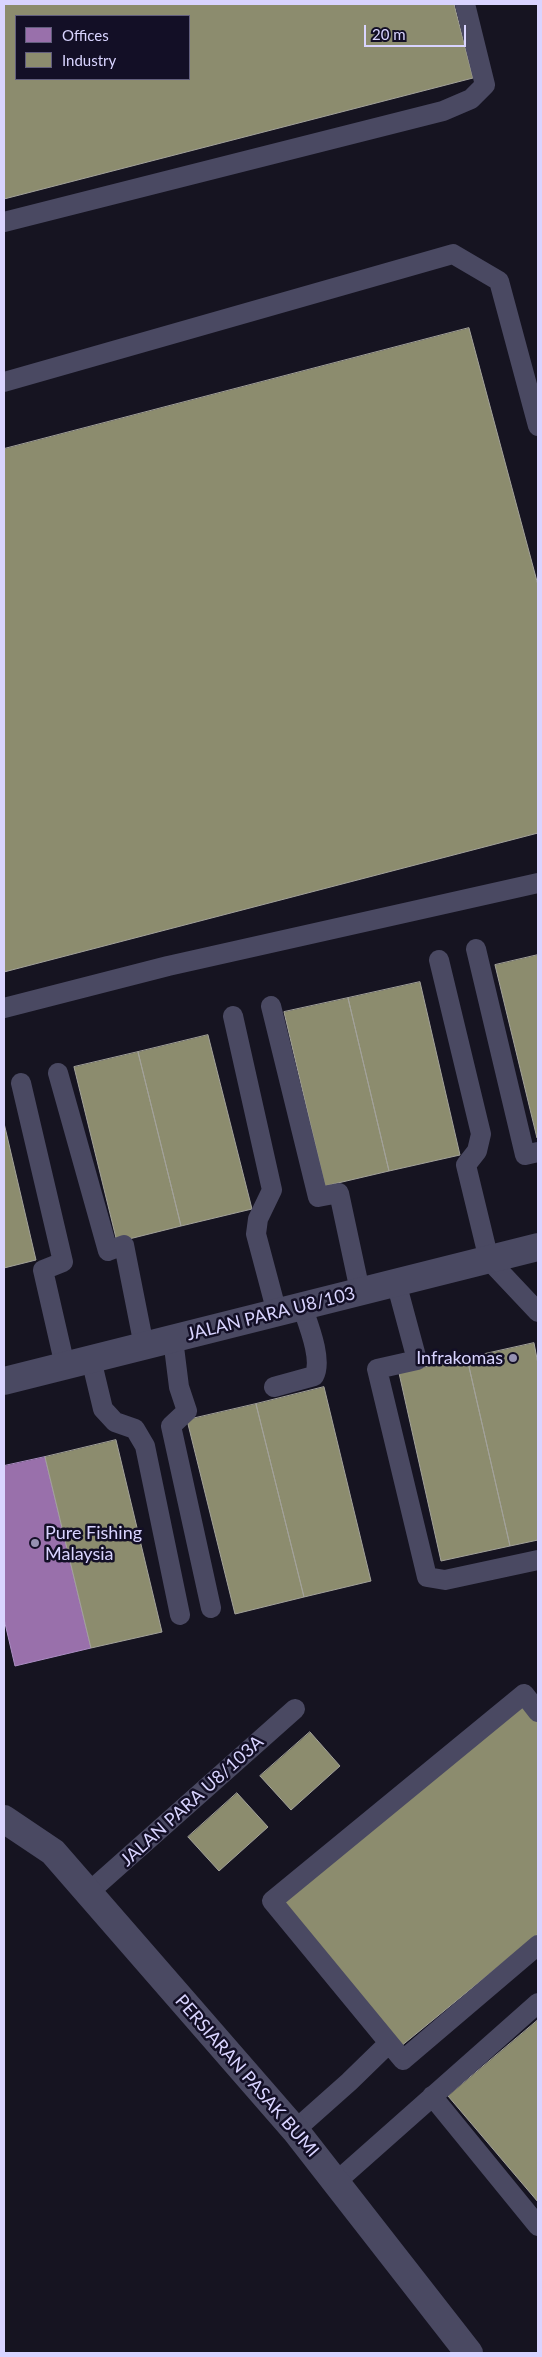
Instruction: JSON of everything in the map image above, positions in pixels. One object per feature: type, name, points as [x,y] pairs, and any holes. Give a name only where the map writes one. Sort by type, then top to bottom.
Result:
[{"type":"street","name":"JALAN PARA U8/103","points":[[4,1382],[538,1247]]},
{"type":"street","name":"PERSIARAN PASAK BUMI","points":[[4,1819],[53,1852],[295,2130],[469,2353]]},
{"type":"lane","points":[[4,222],[443,111],[471,99],[485,85],[465,4]]},
{"type":"lane","points":[[4,382],[453,254],[499,281],[538,426]]},
{"type":"lane","points":[[4,1008],[168,966],[538,883]]},
{"type":"lane","points":[[476,949],[525,1155],[538,1152]]},
{"type":"lane","points":[[439,960],[481,1134],[477,1151],[466,1165],[489,1260],[538,1312]]},
{"type":"lane","points":[[271,1006],[318,1197],[339,1193],[360,1291]]},
{"type":"lane","points":[[233,1016],[272,1190],[258,1219],[256,1234],[290,1310],[318,1359],[318,1369],[314,1376],[274,1387]]},
{"type":"lane","points":[[58,1073],[108,1250],[124,1246],[144,1346]]},
{"type":"lane","points":[[21,1083],[62,1262],[43,1270],[65,1366]]},
{"type":"lane","points":[[396,1282],[416,1360],[377,1369],[427,1576],[445,1580],[538,1560]]},
{"type":"lane","points":[[173,1339],[179,1387],[187,1412],[171,1426],[212,1608]]},
{"type":"lane","points":[[92,1359],[103,1409],[115,1422],[135,1429],[145,1446],[180,1616]]},
{"type":"lane","points":[[538,1712],[524,1694],[272,1901],[403,2060],[538,1945]]},
{"type":"lane","name":"JALAN PARA U8/103A","points":[[88,1893],[295,1709]]},
{"type":"lane","points":[[336,2182],[538,2003]]},
{"type":"lane","points":[[295,2130],[388,2044]]},
{"type":"lane","points":[[432,2096],[538,2226]]},
{"type":"building: Offices","name":"Pure Fishing Malaysia","points":[[45,1457],[91,1648],[15,1666],[4,1619],[4,1466]]},
{"type":"building: Industry","points":[[4,4],[454,4],[473,78],[4,199]]},
{"type":"building: Industry","points":[[469,328],[538,585],[538,833],[4,972],[4,449]]},
{"type":"building: Industry","points":[[538,955],[538,1138],[537,1138],[495,965]]},
{"type":"building: Industry","points":[[420,982],[460,1155],[389,1171],[348,998]]},
{"type":"building: Industry","points":[[348,998],[389,1171],[325,1186],[284,1012]]},
{"type":"building: Industry","points":[[208,1035],[252,1209],[181,1226],[138,1052]]},
{"type":"building: Industry","points":[[138,1052],[181,1226],[117,1242],[74,1067]]},
{"type":"building: Industry","points":[[4,1123],[36,1260],[4,1268]]},
{"type":"building: Industry","points":[[534,1343],[538,1364],[538,1540],[510,1546],[467,1358]]},
{"type":"building: Industry","points":[[467,1358],[510,1546],[441,1561],[399,1373]]},
{"type":"building: Industry","points":[[324,1387],[371,1581],[304,1597],[256,1404]]},
{"type":"building: Industry","points":[[256,1404],[304,1597],[235,1614],[187,1420]]},
{"type":"building: Industry","points":[[116,1440],[162,1632],[91,1648],[45,1457]]},
{"type":"building: Industry","points":[[525,1702],[538,1718],[538,1934],[400,2047],[280,1902]]},
{"type":"building: Industry","points":[[310,1732],[340,1766],[291,1810],[260,1776]]},
{"type":"building: Industry","points":[[237,1793],[268,1827],[219,1871],[188,1837]]},
{"type":"building: Industry","points":[[538,2020],[538,2202],[448,2096]]},
{"type":"place","name":"Infrakomas","points":[[513,1358]]},
{"type":"place","name":"Pure Fishing Malaysia","points":[[35,1543]]}]
